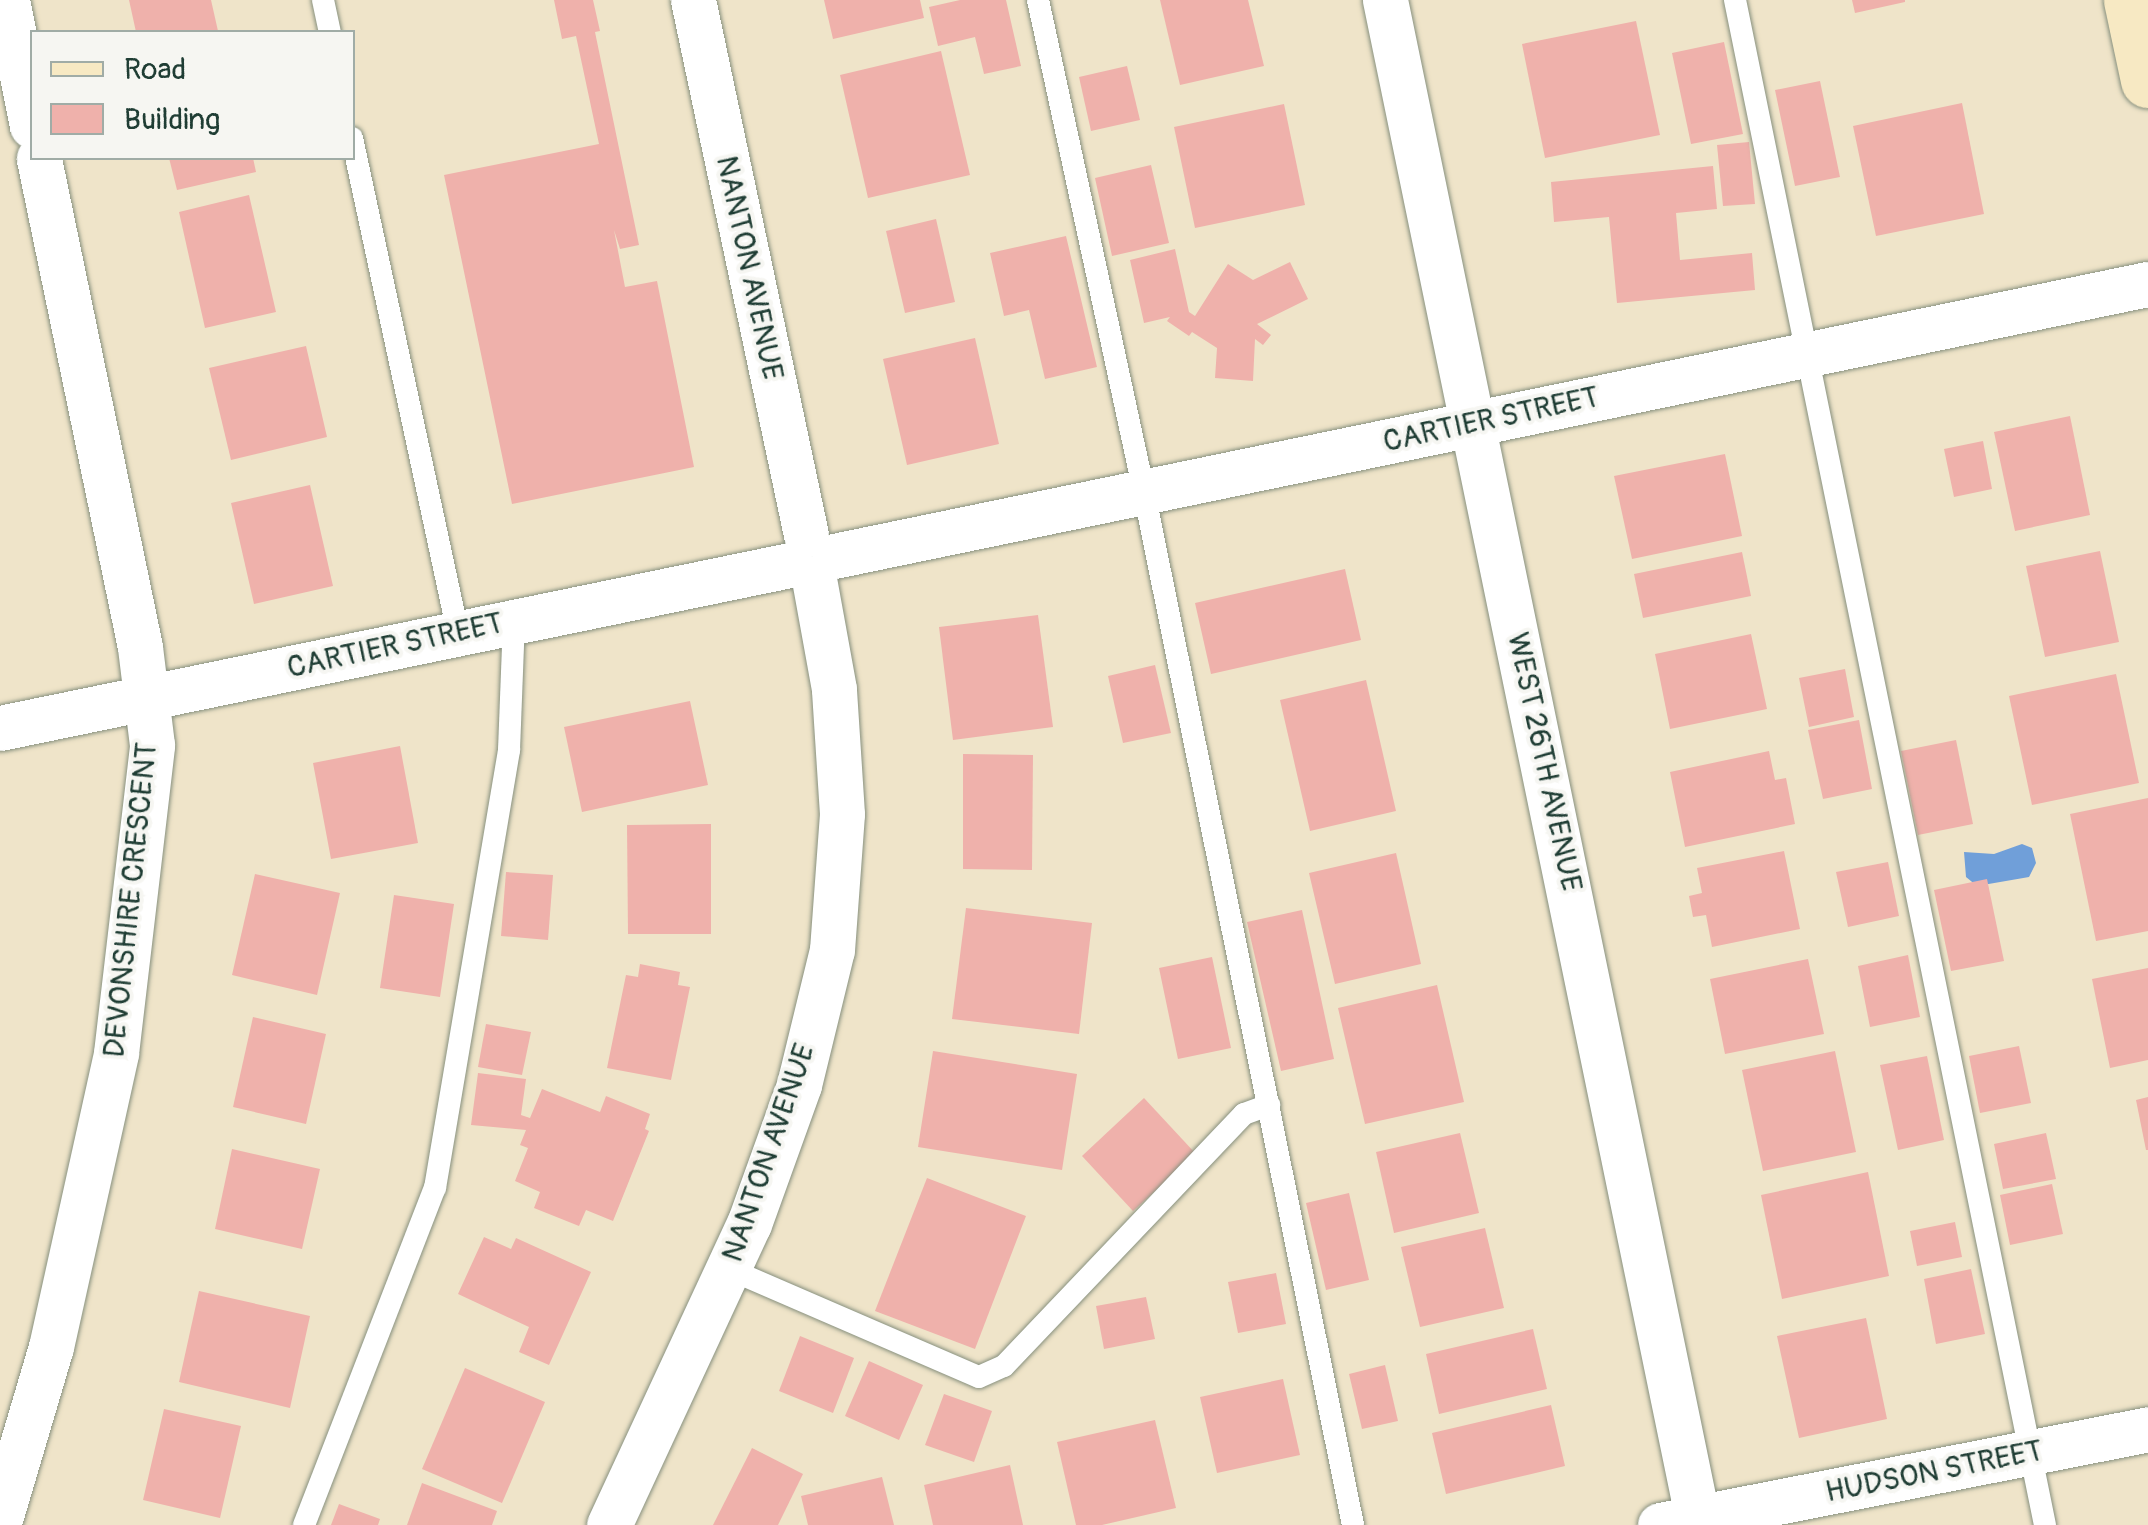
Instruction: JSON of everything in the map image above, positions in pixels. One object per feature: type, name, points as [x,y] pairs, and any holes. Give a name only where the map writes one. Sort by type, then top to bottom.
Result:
[{"type":"main road","points":[[2131,0],[2148,80]]},
{"type":"street","name":"NANTON AVENUE","points":[[609,1525],[729,1269],[800,1085],[832,950],[842,814],[834,689],[811,559],[692,0]]},
{"type":"street","name":"WEST 26TH AVENUE","points":[[1384,0],[1475,423],[1685,1522]]},
{"type":"street","points":[[5,8],[30,117]]},
{"type":"street","name":"DEVONSHIRE CRESCENT","points":[[0,1519],[51,1348],[116,1053],[152,746],[147,697],[39,160]]},
{"type":"street","name":"CARTIER STREET","points":[[0,728],[2148,284]]},
{"type":"street","name":"HUDSON STREET","points":[[1685,1522],[2148,1429]]},
{"type":"lane","points":[[323,0],[330,30]]},
{"type":"lane","points":[[1038,0],[1144,492],[1353,1525]]},
{"type":"lane","points":[[1736,0],[1804,355],[2045,1525]]},
{"type":"lane","points":[[355,152],[458,634]]},
{"type":"lane","points":[[304,1525],[435,1188],[509,750],[514,622]]},
{"type":"lane","points":[[729,1269],[979,1377],[1004,1366],[1244,1114],[1269,1105]]},
{"type":"water","points":[[2022,844],[2032,848],[2036,863],[2029,877],[1977,886],[1966,877],[1964,852],[1994,854]]},
{"type":"building","points":[[129,0],[211,0],[218,30],[136,30]]},
{"type":"building","points":[[554,0],[593,0],[600,31],[595,32],[639,245],[620,249],[614,230],[625,287],[657,281],[694,467],[512,504],[444,175],[599,144],[576,36],[562,39]]},
{"type":"building","points":[[824,0],[920,0],[924,18],[833,39]]},
{"type":"building","points":[[960,0],[1006,0],[1021,66],[984,74],[975,37],[938,46],[929,7]]},
{"type":"building","points":[[1160,0],[1248,0],[1264,66],[1180,85]]},
{"type":"building","points":[[1852,0],[1905,0],[1905,2],[1855,13]]},
{"type":"building","points":[[1636,21],[1660,135],[1545,158],[1522,44]]},
{"type":"building","points":[[1724,42],[1743,134],[1691,144],[1672,53]]},
{"type":"building","points":[[941,51],[970,175],[868,198],[840,75]]},
{"type":"building","points":[[1127,66],[1140,120],[1091,131],[1079,77]]},
{"type":"building","points":[[1820,81],[1840,177],[1795,186],[1775,90]]},
{"type":"building","points":[[1962,103],[1984,214],[1876,236],[1853,126]]},
{"type":"building","points":[[1284,104],[1305,205],[1195,228],[1174,127]]},
{"type":"building","points":[[1749,142],[1755,204],[1723,206],[1717,145]]},
{"type":"building","points":[[170,160],[253,160],[256,172],[177,190]]},
{"type":"building","points":[[1151,165],[1169,243],[1112,256],[1095,178]]},
{"type":"building","points":[[1713,166],[1717,209],[1676,213],[1680,260],[1752,253],[1755,290],[1617,303],[1609,217],[1554,222],[1551,182]]},
{"type":"building","points":[[249,195],[276,312],[205,328],[179,212]]},
{"type":"building","points":[[936,219],[955,302],[905,313],[886,231]]},
{"type":"building","points":[[1066,236],[1097,367],[1045,379],[1029,310],[1004,316],[990,253]]},
{"type":"building","points":[[1175,249],[1189,312],[1195,316],[1228,264],[1253,280],[1290,262],[1308,299],[1257,324],[1271,335],[1263,345],[1255,339],[1253,381],[1215,378],[1217,348],[1192,332],[1189,336],[1167,321],[1170,317],[1144,323],[1130,260]]},
{"type":"building","points":[[975,338],[999,444],[907,465],[883,359]]},
{"type":"building","points":[[306,346],[327,437],[231,460],[209,368]]},
{"type":"building","points":[[2070,416],[2090,515],[2015,531],[1994,432]]},
{"type":"building","points":[[1983,441],[1992,489],[1954,497],[1944,449]]},
{"type":"building","points":[[1725,454],[1742,536],[1632,559],[1614,476]]},
{"type":"building","points":[[310,485],[333,586],[254,604],[231,503]]},
{"type":"building","points":[[2100,551],[2119,642],[2045,657],[2026,566]]},
{"type":"building","points":[[1742,552],[1751,596],[1643,618],[1634,574]]},
{"type":"building","points":[[1345,569],[1361,640],[1211,674],[1195,603]]},
{"type":"building","points":[[1038,615],[1053,727],[953,740],[939,627]]},
{"type":"building","points":[[1751,634],[1767,709],[1670,729],[1655,654]]},
{"type":"building","points":[[1155,665],[1171,733],[1123,743],[1108,676]]},
{"type":"building","points":[[1845,669],[1854,717],[1809,727],[1799,678]]},
{"type":"building","points":[[2116,674],[2139,783],[2032,805],[2009,696]]},
{"type":"building","points":[[1366,680],[1396,811],[1310,831],[1280,700]]},
{"type":"building","points":[[690,701],[708,785],[582,812],[564,727]]},
{"type":"building","points":[[1859,720],[1872,789],[1823,799],[1808,730]]},
{"type":"building","points":[[1956,740],[1973,824],[1918,835],[1901,751]]},
{"type":"building","points":[[400,746],[418,843],[331,859],[313,763]]},
{"type":"building","points":[[1769,751],[1775,780],[1786,778],[1795,824],[1685,847],[1670,772]]},
{"type":"building","points":[[963,754],[1033,755],[1032,870],[963,869]]},
{"type":"building","points":[[2148,798],[2148,931],[2096,941],[2070,814]]},
{"type":"building","points":[[711,824],[711,934],[628,934],[627,825]]},
{"type":"building","points":[[1784,851],[1800,929],[1712,947],[1706,915],[1693,917],[1689,896],[1702,893],[1697,868]]},
{"type":"building","points":[[1396,853],[1421,964],[1335,984],[1309,873]]},
{"type":"building","points":[[1888,862],[1899,916],[1848,927],[1836,872]]},
{"type":"building","points":[[506,872],[553,875],[548,940],[501,936]]},
{"type":"building","points":[[255,874],[340,893],[317,995],[232,975]]},
{"type":"building","points":[[1987,879],[2004,961],[1951,971],[1934,890]]},
{"type":"building","points":[[394,895],[454,904],[440,997],[380,988]]},
{"type":"building","points":[[966,908],[1092,923],[1079,1034],[952,1019]]},
{"type":"building","points":[[1302,910],[1334,1059],[1281,1071],[1247,922]]},
{"type":"building","points":[[1908,955],[1920,1017],[1870,1027],[1858,966]]},
{"type":"building","points":[[1212,957],[1231,1048],[1178,1059],[1159,968]]},
{"type":"building","points":[[1808,959],[1824,1034],[1725,1054],[1710,979]]},
{"type":"building","points":[[640,964],[680,972],[678,985],[690,987],[671,1080],[607,1068],[626,975],[638,977]]},
{"type":"building","points":[[2148,968],[2148,1060],[2110,1068],[2092,979]]},
{"type":"building","points":[[1437,985],[1464,1102],[1365,1124],[1338,1008]]},
{"type":"building","points":[[253,1017],[326,1034],[306,1124],[233,1107]]},
{"type":"building","points":[[486,1024],[531,1032],[522,1075],[478,1067]]},
{"type":"building","points":[[2019,1046],[2031,1103],[1980,1113],[1969,1056]]},
{"type":"building","points":[[933,1051],[1077,1074],[1062,1170],[918,1147]]},
{"type":"building","points":[[1835,1051],[1856,1152],[1763,1171],[1742,1070]]},
{"type":"building","points":[[1927,1056],[1944,1140],[1898,1150],[1880,1065]]},
{"type":"building","points":[[478,1073],[526,1079],[521,1115],[530,1118],[542,1089],[600,1112],[606,1096],[650,1114],[645,1129],[649,1131],[613,1221],[586,1210],[579,1226],[534,1208],[540,1192],[515,1181],[528,1148],[520,1145],[526,1130],[471,1125]]},
{"type":"building","points":[[2148,1097],[2148,1150],[2146,1150],[2136,1100]]},
{"type":"building","points":[[1144,1098],[1196,1154],[1133,1211],[1082,1156]]},
{"type":"building","points":[[1460,1133],[1479,1213],[1394,1233],[1376,1152]]},
{"type":"building","points":[[2046,1133],[2056,1179],[2003,1189],[1994,1144]]},
{"type":"building","points":[[232,1149],[320,1169],[302,1249],[215,1229]]},
{"type":"building","points":[[1868,1172],[1889,1276],[1782,1299],[1761,1195]]},
{"type":"building","points":[[927,1178],[1026,1216],[975,1349],[875,1311]]},
{"type":"building","points":[[2052,1184],[2063,1234],[2010,1245],[2000,1195]]},
{"type":"building","points":[[1349,1193],[1369,1280],[1326,1290],[1306,1203]]},
{"type":"building","points":[[1955,1222],[1962,1257],[1917,1266],[1910,1231]]},
{"type":"building","points":[[1485,1228],[1504,1308],[1420,1327],[1401,1247]]},
{"type":"building","points":[[484,1237],[511,1249],[516,1238],[591,1272],[549,1365],[519,1352],[529,1327],[458,1294]]},
{"type":"building","points":[[1971,1269],[1985,1334],[1936,1344],[1924,1279]]},
{"type":"building","points":[[1276,1273],[1286,1324],[1238,1333],[1228,1282]]},
{"type":"building","points":[[199,1291],[310,1316],[290,1408],[179,1382]]},
{"type":"building","points":[[1146,1297],[1155,1339],[1104,1349],[1096,1306]]},
{"type":"building","points":[[1866,1318],[1887,1419],[1799,1438],[1777,1336]]},
{"type":"building","points":[[1533,1329],[1547,1389],[1439,1414],[1426,1354]]},
{"type":"building","points":[[800,1336],[854,1358],[833,1413],[779,1391]]},
{"type":"building","points":[[869,1361],[923,1385],[899,1440],[845,1416]]},
{"type":"building","points":[[1385,1365],[1398,1421],[1362,1429],[1349,1374]]},
{"type":"building","points":[[465,1368],[545,1402],[502,1503],[422,1469]]},
{"type":"building","points":[[1283,1379],[1300,1455],[1217,1473],[1200,1397]]},
{"type":"building","points":[[944,1394],[992,1411],[974,1462],[925,1445]]},
{"type":"building","points":[[1551,1405],[1565,1466],[1446,1494],[1432,1433]]},
{"type":"building","points":[[164,1409],[241,1426],[220,1518],[143,1500]]},
{"type":"building","points":[[1155,1420],[1176,1508],[1102,1525],[1076,1525],[1057,1442]]},
{"type":"building","points":[[752,1448],[803,1474],[778,1525],[713,1525]]},
{"type":"building","points":[[1010,1465],[1023,1525],[933,1525],[924,1485]]},
{"type":"building","points":[[882,1477],[894,1525],[808,1525],[801,1496]]},
{"type":"building","points":[[422,1483],[497,1511],[492,1525],[407,1525]]},
{"type":"building","points":[[339,1504],[380,1519],[378,1525],[331,1525]]}]
